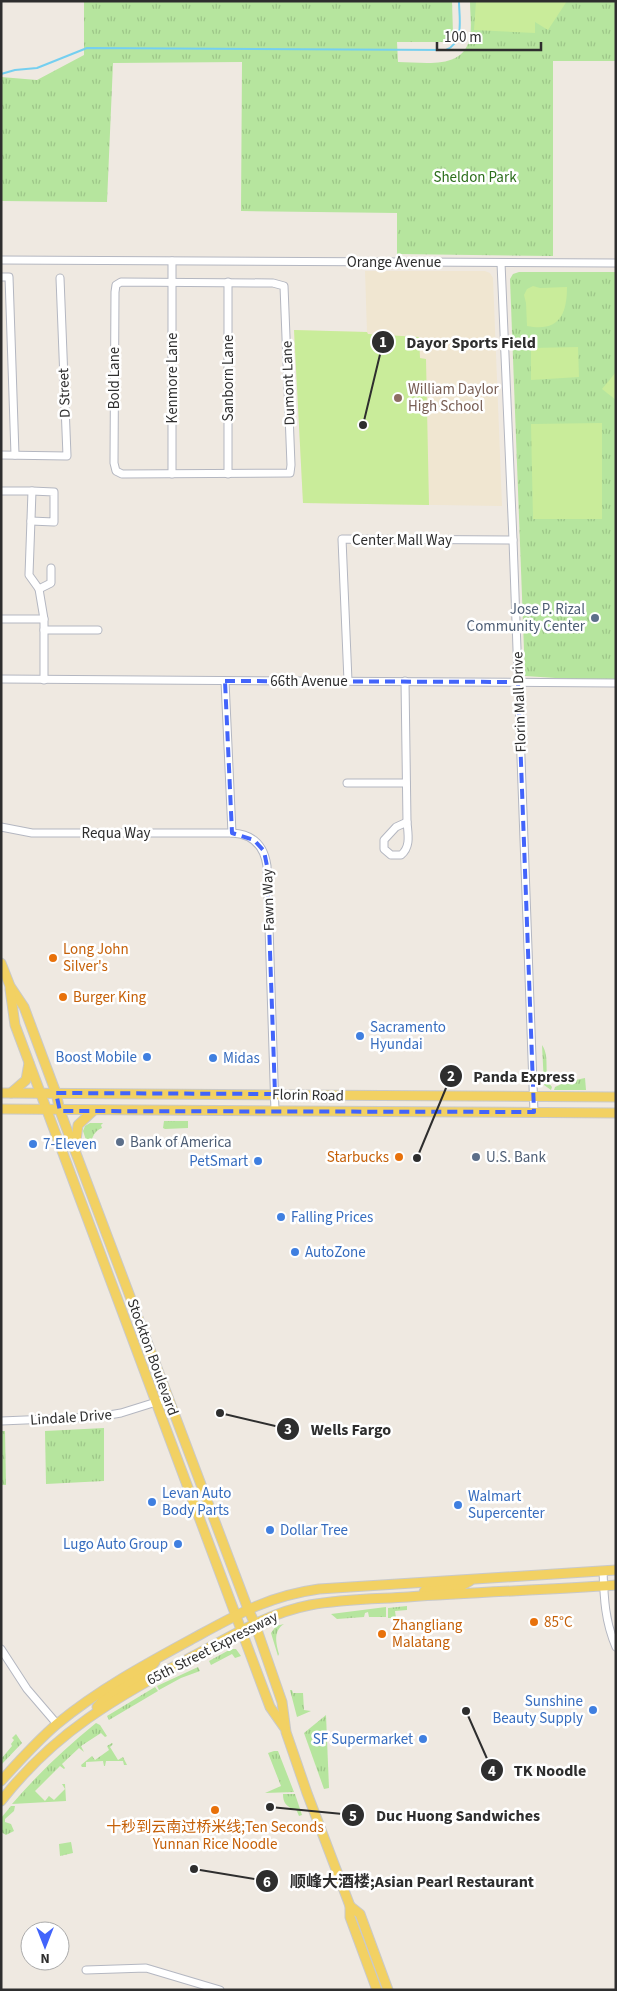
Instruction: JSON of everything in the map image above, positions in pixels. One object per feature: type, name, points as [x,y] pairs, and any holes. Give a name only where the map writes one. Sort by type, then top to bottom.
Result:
[{"type":"main road","name":"Stockton Boulevard","points":[[1,963],[10,986],[24,1008],[56,1092],[60,1110],[255,1624],[282,1702],[286,1732],[350,1906],[350,1917],[377,1990]]},
{"type":"main road","name":"Stockton Boulevard","points":[[10,986],[13,1020],[270,1707],[286,1732]]},
{"type":"main road","points":[[11,1093],[26,1080],[29,1062]]},
{"type":"main road","name":"Florin Road","points":[[1,1093],[616,1097]]},
{"type":"main road","name":"Florin Road","points":[[1,1109],[616,1113]]},
{"type":"main road","points":[[75,1149],[78,1125],[92,1111]]},
{"type":"main road","name":"65th Street Expressway","points":[[1,1781],[25,1754],[57,1724],[95,1696],[158,1658],[236,1615],[274,1598],[306,1590],[616,1570]]},
{"type":"main road","points":[[422,1596],[425,1590],[459,1588],[472,1579]]},
{"type":"main road","points":[[358,1600],[373,1594],[407,1592],[411,1590],[411,1583]]},
{"type":"main road","name":"65th Street Expressway","points":[[1,1802],[30,1768],[65,1734],[95,1712],[120,1696],[241,1630],[287,1610],[334,1601],[616,1585]]},
{"type":"main road","points":[[95,1712],[99,1703],[146,1673],[158,1658]]},
{"type":"main road","points":[[30,1768],[36,1756],[58,1732],[57,1724]]},
{"type":"main road","name":"Stockton Boulevard","points":[[350,1906],[360,1914],[388,1990]]},
{"type":"street","name":"Orange Avenue","points":[[1,260],[616,263]]},
{"type":"street","points":[[172,261],[172,282]]},
{"type":"street","name":"Florin Mall Drive","points":[[500,263],[513,540],[534,1112]]},
{"type":"street","points":[[1,277],[9,277],[15,456],[1,455]]},
{"type":"street","name":"D Street","points":[[15,456],[67,456],[60,278]]},
{"type":"street","name":"Bold Lane","points":[[172,282],[121,282],[116,285],[114,444],[115,467],[118,472],[172,474]]},
{"type":"street","name":"Dumont Lane","points":[[172,282],[278,283],[285,289],[292,464],[291,470],[287,474],[172,474]]},
{"type":"street","name":"Kenmore Lane","points":[[172,282],[172,474]]},
{"type":"street","name":"Sanborn Lane","points":[[228,282],[228,474]]},
{"type":"street","points":[[1,491],[54,492],[54,522],[31,521]]},
{"type":"street","points":[[32,491],[29,575],[40,588],[44,619],[44,680]]},
{"type":"street","name":"Center Mall Way","points":[[348,681],[342,539],[513,540]]},
{"type":"street","points":[[40,588],[51,583],[50,568]]},
{"type":"street","points":[[1,619],[44,619]]},
{"type":"street","points":[[44,630],[98,630]]},
{"type":"street","name":"66th Avenue","points":[[1,679],[616,683]]},
{"type":"street","points":[[226,681],[232,833]]},
{"type":"street","points":[[405,681],[408,845],[401,855],[391,855],[384,849],[384,840],[396,827],[407,822]]},
{"type":"street","points":[[347,783],[406,783]]},
{"type":"street","name":"Requa Way","points":[[1,827],[32,833],[232,833]]},
{"type":"street","name":"Fawn Way","points":[[232,833],[254,840],[264,852],[266,858],[276,1111]]},
{"type":"street","name":"Lindale Drive","points":[[1,1421],[97,1417],[121,1414],[169,1398]]},
{"type":"street","points":[[603,1571],[606,1620],[616,1648]]},
{"type":"street","points":[[1,1650],[21,1681],[57,1724]]},
{"type":"street","points":[[86,1970],[146,1968],[220,1990]]},
{"type":"highlighted area","points":[[225,681],[518,682],[534,1112],[60,1111],[56,1093],[275,1094],[267,866],[264,851],[254,840],[232,833]]},
{"type":"shaded area","name":"William Daylor High School","points":[[365,271],[485,271],[490,273],[493,278],[502,506],[303,503],[294,330],[367,332]]},
{"type":"green space","name":"Sheldon Park","points":[[84,1],[452,1],[453,34],[445,42],[397,42],[398,62],[430,63],[452,60],[460,55],[466,47],[471,32],[470,1],[616,1],[616,61],[553,61],[553,256],[397,254],[397,213],[241,211],[242,62],[113,63],[107,202],[1,201],[1,77],[37,80],[84,55]]},
{"type":"green space","points":[[476,1],[567,1],[548,30],[535,22],[535,33],[474,30]]},
{"type":"green space","points":[[519,272],[616,272],[616,682],[525,676],[510,279],[513,274]]},
{"type":"green space","points":[[533,286],[540,288],[567,287],[563,314],[559,320],[546,327],[527,326],[524,295],[527,289]]},
{"type":"green space","points":[[294,330],[367,332],[368,334],[419,337],[420,358],[426,359],[429,505],[303,503]]},
{"type":"green space","points":[[578,347],[579,377],[531,380],[531,348]]},
{"type":"green space","points":[[616,372],[616,400],[602,389]]},
{"type":"green space","points":[[602,423],[602,519],[533,519],[531,424]]},
{"type":"green space","points":[[542,1045],[546,1055],[547,1077],[552,1087],[551,1090],[544,1085]]},
{"type":"green space","points":[[585,1078],[586,1090],[554,1090],[555,1087],[566,1082]]},
{"type":"green space","points":[[164,1121],[188,1121],[188,1128],[165,1129],[163,1128]]},
{"type":"green space","points":[[90,1123],[103,1123],[101,1125],[102,1128],[94,1134],[91,1149],[89,1149],[83,1131],[85,1126]]},
{"type":"green space","points":[[104,1428],[104,1481],[46,1484],[45,1431]]},
{"type":"green space","points":[[1,1431],[5,1431],[6,1485],[1,1485]]},
{"type":"green space","points":[[407,1606],[407,1610],[395,1611],[396,1618],[388,1618],[388,1608]]},
{"type":"green space","points":[[386,1607],[386,1617],[369,1617],[368,1612],[365,1613],[364,1617],[337,1619],[331,1614]]},
{"type":"green space","points":[[284,1624],[277,1634],[278,1656],[271,1633],[276,1626]]},
{"type":"green space","points":[[231,1649],[236,1649],[241,1656],[235,1658],[232,1654],[211,1665],[209,1661]]},
{"type":"green space","points":[[198,1667],[200,1671],[181,1678],[159,1690],[157,1686]]},
{"type":"green space","points":[[155,1687],[158,1691],[109,1720],[107,1716]]},
{"type":"green space","points":[[290,1690],[293,1693],[303,1693],[304,1710],[311,1711],[297,1717]]},
{"type":"green space","points":[[326,1715],[329,1788],[324,1789],[304,1733]]},
{"type":"green space","points":[[96,1723],[100,1725],[107,1736],[105,1737],[101,1733],[81,1746],[84,1752],[79,1748],[62,1764],[64,1769],[60,1766],[35,1791],[45,1801],[49,1796],[54,1800],[65,1789],[62,1784],[65,1784],[66,1801],[12,1804],[52,1762]]},
{"type":"green space","points":[[16,1734],[22,1743],[1,1765],[1,1759],[12,1746],[11,1744],[14,1740],[12,1738]]},
{"type":"green space","points":[[112,1743],[110,1747],[118,1760],[123,1757],[127,1765],[124,1765],[123,1761],[106,1761],[104,1766],[103,1761],[86,1762],[86,1767],[82,1767],[81,1765],[92,1756],[95,1760],[109,1750],[107,1746]]},
{"type":"green space","points":[[278,1751],[294,1792],[265,1793],[281,1786],[268,1753]]},
{"type":"green space","points":[[283,1794],[295,1794],[302,1815],[299,1816],[296,1809],[293,1810],[286,1804]]},
{"type":"green space","points":[[11,1806],[15,1806],[14,1811],[5,1819],[5,1822],[11,1824],[14,1831],[6,1835],[1,1832],[1,1818]]},
{"type":"green space","points":[[71,1842],[73,1853],[60,1856],[59,1844]]},
{"type":"waterway","points":[[1,74],[15,70],[37,68],[87,48],[446,50],[456,41],[460,29],[459,1]]},
{"type":"place","name":"William Daylor High School","points":[[398,398]]},
{"type":"place","name":"Dayor Sports Field","points":[[363,425]]},
{"type":"place","name":"Jose P. Rizal Community Center","points":[[595,618]]},
{"type":"place","name":"Long John Silver's","points":[[53,958]]},
{"type":"place","name":"Burger King","points":[[63,997]]},
{"type":"place","name":"Sacramento Hyundai","points":[[360,1036]]},
{"type":"place","name":"Boost Mobile","points":[[147,1057]]},
{"type":"place","name":"Midas","points":[[213,1058]]},
{"type":"place","name":"Bank of America","points":[[120,1142]]},
{"type":"place","name":"7-Eleven","points":[[33,1144]]},
{"type":"place","name":"Starbucks","points":[[399,1157]]},
{"type":"place","name":"U.S. Bank","points":[[476,1157]]},
{"type":"place","name":"Panda Express","points":[[417,1158]]},
{"type":"place","name":"PetSmart","points":[[258,1161]]},
{"type":"place","name":"Falling Prices","points":[[281,1217]]},
{"type":"place","name":"AutoZone","points":[[295,1252]]},
{"type":"place","name":"Wells Fargo","points":[[220,1413]]},
{"type":"place","name":"Levan Auto Body Parts","points":[[152,1502]]},
{"type":"place","name":"Walmart Supercenter","points":[[458,1505]]},
{"type":"place","name":"Dollar Tree","points":[[270,1530]]},
{"type":"place","name":"Lugo Auto Group","points":[[178,1544]]},
{"type":"place","name":"85°C","points":[[534,1622]]},
{"type":"place","name":"Zhangliang Malatang","points":[[382,1634]]},
{"type":"place","name":"Sunshine Beauty Supply","points":[[593,1710]]},
{"type":"place","name":"TK Noodle","points":[[466,1711]]},
{"type":"place","name":"SF Supermarket","points":[[423,1739]]},
{"type":"place","name":"Duc Huong Sandwiches","points":[[270,1807]]},
{"type":"place","name":"十秒到云南过桥米线;Ten Seconds Yunnan Rice Noodle","points":[[215,1810]]},
{"type":"place","name":"顺峰大酒楼;Asian Pearl Restaurant","points":[[194,1869]]}]
